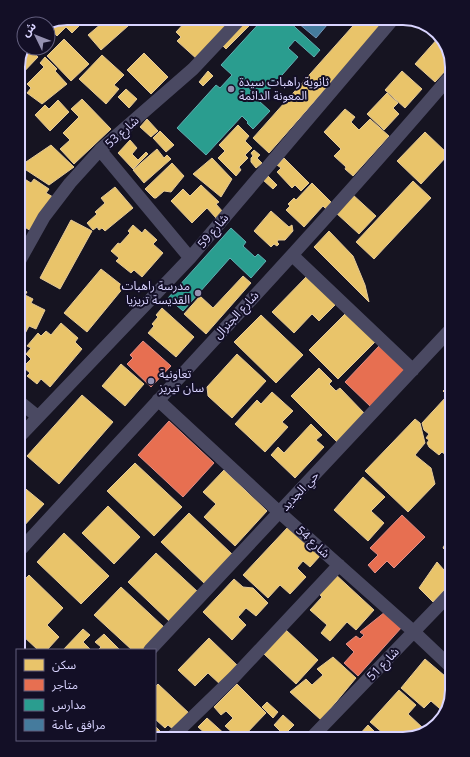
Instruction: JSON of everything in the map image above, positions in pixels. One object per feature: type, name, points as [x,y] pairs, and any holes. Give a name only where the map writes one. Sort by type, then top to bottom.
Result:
[{"type":"street","name":"شارع 53","points":[[25,251],[44,217],[70,183],[100,150],[192,69],[234,25]]},
{"type":"street","name":"شارع 59","points":[[25,430],[190,258],[388,25]]},
{"type":"street","name":"شارع الجنرال","points":[[25,545],[292,255],[395,141],[445,82]]},
{"type":"street","points":[[100,150],[190,258]]},
{"type":"street","points":[[292,255],[413,370]]},
{"type":"street","name":"حي الجديد","points":[[151,649],[445,335]]},
{"type":"street","name":"شارع 54","points":[[158,400],[279,512],[445,661]]},
{"type":"street","points":[[25,406],[37,416]]},
{"type":"street","points":[[177,732],[234,677],[339,565]]},
{"type":"street","name":"شارع 51","points":[[317,732],[445,599]]},
{"type":"building: سكن","points":[[80,25],[72,33],[66,27],[57,36],[56,35],[56,26]]},
{"type":"building: سكن","points":[[100,25],[129,25],[101,50],[88,35]]},
{"type":"building: سكن","points":[[182,25],[228,26],[198,60],[177,41],[181,37],[176,32]]},
{"type":"building: سكن","points":[[242,25],[250,25],[226,49],[222,45]]},
{"type":"building: سكن","points":[[354,25],[382,25],[269,153],[253,138]]},
{"type":"building: سكن","points":[[64,39],[89,64],[71,81],[47,56],[56,56],[56,47]]},
{"type":"building: سكن","points":[[436,40],[444,56],[445,71],[435,82],[415,64]]},
{"type":"building: سكن","points":[[144,53],[168,77],[151,94],[127,70]]},
{"type":"building: سكن","points":[[102,55],[124,75],[114,85],[119,89],[106,104],[79,79]]},
{"type":"building: سكن","points":[[26,56],[38,57],[25,71]]},
{"type":"building: سكن","points":[[45,57],[57,69],[55,71],[67,84],[42,104],[27,93],[31,88],[27,84],[44,67],[40,63]]},
{"type":"building: سكن","points":[[208,71],[213,76],[203,86],[199,82]]},
{"type":"building: سكن","points":[[402,71],[422,89],[405,108],[385,90]]},
{"type":"building: سكن","points":[[126,89],[137,99],[129,108],[118,97]]},
{"type":"building: سكن","points":[[387,93],[398,103],[393,108],[399,114],[384,130],[367,114]]},
{"type":"building: سكن","points":[[82,99],[111,129],[74,164],[60,149],[70,140],[63,133],[79,117],[71,109]]},
{"type":"building: سكن","points":[[58,100],[69,112],[50,131],[35,115],[45,105],[49,109]]},
{"type":"building: سكن","points":[[345,109],[355,117],[351,122],[359,130],[370,119],[389,136],[353,176],[334,156],[341,149],[324,132]]},
{"type":"building: سكن","points":[[147,119],[158,131],[151,137],[140,127]]},
{"type":"building: سكن","points":[[238,125],[249,136],[245,141],[252,148],[245,155],[248,158],[239,167],[241,170],[236,176],[218,158],[225,151],[219,145]]},
{"type":"building: سكن","points":[[160,131],[174,145],[166,152],[153,138]]},
{"type":"building: سكن","points":[[425,132],[445,151],[445,158],[421,184],[397,161]]},
{"type":"building: سكن","points":[[130,140],[137,148],[132,154],[138,160],[146,152],[148,154],[133,169],[118,153]]},
{"type":"building: سكن","points":[[51,145],[74,167],[49,185],[25,169],[25,163]]},
{"type":"building: سكن","points":[[157,149],[164,158],[167,155],[171,159],[144,183],[133,170]]},
{"type":"building: سكن","points":[[254,150],[260,155],[257,158],[262,163],[256,168],[251,162],[251,158],[253,156],[251,153]]},
{"type":"building: سكن","points":[[212,158],[232,179],[221,197],[193,174]]},
{"type":"building: سكن","points":[[284,158],[309,183],[301,191],[295,185],[292,188],[277,172],[281,168],[277,165]]},
{"type":"building: سكن","points":[[172,163],[184,176],[171,192],[164,191],[154,198],[145,189]]},
{"type":"building: سكن","points":[[268,176],[277,185],[273,189],[263,180]]},
{"type":"building: سكن","points":[[25,179],[31,183],[34,179],[49,189],[46,193],[53,197],[31,231],[25,227]]},
{"type":"building: سكن","points":[[413,181],[431,198],[374,259],[356,242]]},
{"type":"building: سكن","points":[[312,183],[332,203],[326,209],[323,206],[304,227],[286,210],[290,206],[288,204],[294,198],[296,200]]},
{"type":"building: سكن","points":[[201,185],[219,202],[216,204],[223,212],[216,218],[207,208],[192,223],[171,201],[183,189],[190,196]]},
{"type":"building: سكن","points":[[115,187],[133,208],[105,231],[102,228],[99,230],[97,227],[93,230],[87,223],[97,214],[95,212],[105,203],[101,198]]},
{"type":"building: سكن","points":[[352,194],[376,216],[359,234],[335,212]]},
{"type":"building: سكن","points":[[271,211],[289,227],[292,225],[293,231],[285,240],[278,240],[277,242],[279,244],[277,246],[274,244],[271,247],[254,231]]},
{"type":"building: سكن","points":[[71,220],[92,231],[60,289],[40,278]]},
{"type":"building: سكن","points":[[133,225],[142,233],[145,229],[157,240],[153,244],[163,253],[142,277],[134,270],[131,273],[116,261],[119,258],[111,251],[130,233],[128,231]]},
{"type":"building: سكن","points":[[329,231],[353,256],[365,285],[369,302],[314,247]]},
{"type":"building: سكن","points":[[101,269],[124,287],[87,332],[64,313]]},
{"type":"building: سكن","points":[[308,275],[337,303],[319,321],[312,314],[294,333],[272,312]]},
{"type":"building: سكن","points":[[243,276],[251,283],[206,334],[184,314],[200,296],[213,308]]},
{"type":"building: سكن","points":[[25,295],[33,299],[31,303],[45,310],[36,329],[29,326],[25,334]]},
{"type":"building: سكن","points":[[162,308],[194,337],[176,357],[148,333],[154,326],[152,324],[158,317],[156,315]]},
{"type":"building: سكن","points":[[347,312],[376,341],[338,379],[309,350]]},
{"type":"building: سكن","points":[[261,315],[303,355],[276,383],[234,342]]},
{"type":"building: سكن","points":[[61,323],[78,338],[75,342],[82,349],[50,387],[41,379],[37,384],[27,376],[30,373],[25,369],[25,365],[31,359],[26,354],[31,348],[27,346],[38,333],[41,336],[46,331],[51,335]]},
{"type":"building: سكن","points":[[237,354],[266,381],[232,418],[208,396],[207,387]]},
{"type":"building: سكن","points":[[121,364],[144,384],[125,406],[102,386]]},
{"type":"building: سكن","points":[[319,368],[332,381],[329,384],[336,391],[340,388],[365,414],[337,442],[291,396]]},
{"type":"building: سكن","points":[[272,392],[293,411],[282,422],[288,427],[265,452],[235,424],[257,400],[261,404]]},
{"type":"building: سكن","points":[[82,395],[113,422],[59,484],[27,456]]},
{"type":"building: سكن","points":[[445,398],[445,454],[442,452],[439,455],[429,447],[427,443],[429,440],[426,438],[429,434],[424,430],[422,423]]},
{"type":"building: سكن","points":[[415,419],[420,423],[425,443],[415,455],[431,468],[435,484],[408,512],[365,471]]},
{"type":"building: سكن","points":[[311,424],[322,435],[316,440],[324,447],[295,478],[271,455],[278,447],[284,453]]},
{"type":"building: سكن","points":[[135,463],[182,507],[154,536],[107,491]]},
{"type":"building: سكن","points":[[224,470],[267,511],[235,546],[204,517],[216,504],[203,492]]},
{"type":"building: سكن","points":[[363,477],[385,497],[371,511],[384,523],[368,541],[334,510]]},
{"type":"building: سكن","points":[[25,488],[44,504],[25,525]]},
{"type":"building: سكن","points":[[108,506],[140,537],[114,564],[82,533]]},
{"type":"building: سكن","points":[[189,513],[233,555],[205,584],[161,542]]},
{"type":"building: سكن","points":[[288,527],[320,556],[310,567],[303,561],[297,568],[306,577],[290,594],[280,585],[268,598],[243,575]]},
{"type":"building: سكن","points":[[64,533],[109,576],[81,604],[37,562]]},
{"type":"building: سكن","points":[[156,553],[198,592],[170,622],[128,582]]},
{"type":"building: سكن","points":[[437,562],[444,570],[445,569],[445,589],[433,602],[419,588]]},
{"type":"building: سكن","points":[[334,573],[374,610],[356,630],[347,622],[330,641],[321,633],[327,625],[310,610],[322,597],[317,592]]},
{"type":"building: سكن","points":[[29,575],[63,608],[47,625],[59,637],[48,649],[37,649],[25,638],[25,579]]},
{"type":"building: سكن","points":[[234,579],[243,587],[253,588],[268,603],[256,616],[246,608],[238,617],[246,625],[232,640],[203,612]]},
{"type":"building: سكن","points":[[121,587],[165,628],[145,649],[131,649],[94,615]]},
{"type":"building: سكن","points":[[83,629],[90,635],[83,642],[90,649],[64,649]]},
{"type":"building: سكن","points":[[286,630],[318,660],[296,684],[264,654]]},
{"type":"building: سكن","points":[[104,634],[119,649],[99,649],[101,647],[95,642]]},
{"type":"building: سكن","points":[[209,638],[239,667],[222,686],[208,673],[195,686],[178,670]]},
{"type":"building: سكن","points":[[333,657],[356,678],[321,720],[290,692],[306,679],[312,685],[323,675],[317,669]]},
{"type":"building: سكن","points":[[425,659],[445,676],[445,695],[440,709],[431,701],[424,708],[401,688]]},
{"type":"building: سكن","points":[[158,684],[190,714],[174,730],[168,725],[165,728],[156,720],[156,686]]},
{"type":"building: سكن","points":[[237,684],[266,713],[248,732],[232,732],[225,726],[233,718],[226,711],[221,715],[214,707]]},
{"type":"building: سكن","points":[[399,690],[416,705],[408,714],[423,728],[403,732],[382,732],[370,722]]},
{"type":"building: سكن","points":[[267,702],[278,712],[273,718],[262,707]]},
{"type":"building: سكن","points":[[283,715],[294,725],[287,732],[281,732],[274,725]]},
{"type":"building: سكن","points":[[207,718],[222,732],[204,732],[198,727]]},
{"type":"building: سكن","points":[[368,725],[375,732],[362,732]]},
{"type":"building: سكن","points":[[156,727],[161,732],[156,732]]},
{"type":"building: متاجر","points":[[143,341],[171,366],[151,387],[127,364],[133,358],[130,355]]},
{"type":"building: متاجر","points":[[379,346],[405,370],[371,407],[345,382]]},
{"type":"building: متاجر","points":[[169,421],[214,463],[183,497],[138,455]]},
{"type":"building: متاجر","points":[[402,515],[425,537],[394,568],[387,561],[375,573],[368,565],[378,555],[370,548]]},
{"type":"building: متاجر","points":[[385,612],[402,627],[358,676],[344,663],[354,652],[346,644],[356,636],[360,639],[364,635],[360,632]]},
{"type":"building: مدارس","points":[[258,25],[293,25],[320,50],[314,57],[295,40],[288,48],[298,57],[259,101],[270,111],[253,129],[242,116],[206,155],[177,128],[216,85],[220,88],[232,75],[221,65]]},
{"type":"building: مدارس","points":[[231,228],[246,242],[243,246],[255,257],[258,254],[266,261],[251,278],[230,258],[183,311],[168,298]]},
{"type":"building: مرافق عامة","points":[[300,25],[327,25],[316,38]]},
{"type":"place","name":"ثانوية راهبات سيدة المعونة الدائمة","points":[[231,89]]},
{"type":"place","name":"مدرسة راهبات القديسة تريزيا","points":[[198,293]]},
{"type":"place","name":"تعاونية سان تيريز","points":[[151,381]]}]
